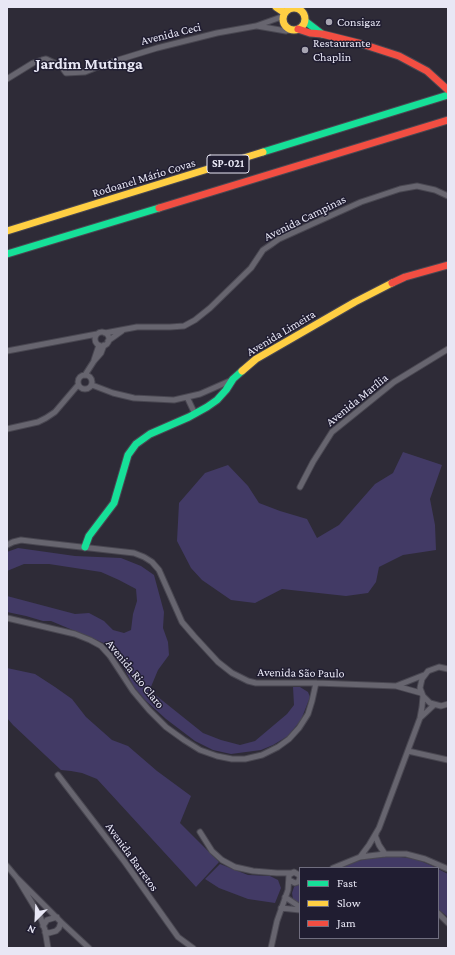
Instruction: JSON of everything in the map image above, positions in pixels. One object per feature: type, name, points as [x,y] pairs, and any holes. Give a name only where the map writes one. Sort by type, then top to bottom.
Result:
[{"type":"main road","points":[[276,7],[286,11],[295,8],[305,9],[305,21],[302,26],[294,29],[284,22],[286,11]]},
{"type":"main road","name":"Avenida Ceci","points":[[305,21],[322,34]]},
{"type":"main road","name":"Avenida Ceci","points":[[294,29],[322,34],[399,56],[427,71],[448,90]]},
{"type":"main road","name":"Rodoanel Mário Covas","points":[[7,231],[448,95]]},
{"type":"main road","name":"SP-021","points":[[7,254],[448,120]]},
{"type":"main road","name":"Avenida Limeira","points":[[85,547],[89,536],[114,503],[128,455],[136,444],[150,434],[195,414],[217,400],[233,379],[256,359],[369,294],[405,277],[448,265]]},
{"type":"street","name":"Avenida Ceci","points":[[7,79],[33,63],[46,59],[62,66],[66,73],[85,72],[105,64],[157,48],[217,33],[256,26],[286,11]]},
{"type":"street","name":"Avenida Ceci","points":[[256,26],[286,31],[294,29]]},
{"type":"street","name":"Avenida Campinas","points":[[98,334],[101,332],[105,333],[137,327],[184,326],[195,320],[210,308],[250,268],[263,250],[280,239],[361,202],[417,186],[435,190],[448,196]]},
{"type":"street","name":"Avenida Campinas","points":[[104,344],[125,329]]},
{"type":"street","points":[[7,429],[38,422],[55,412],[78,385],[79,378],[86,375],[94,361],[101,353],[108,338],[105,333]]},
{"type":"street","points":[[95,339],[98,334]]},
{"type":"street","points":[[7,351],[98,334]]},
{"type":"street","points":[[80,337],[95,339],[104,344]]},
{"type":"street","name":"Avenida Marília","points":[[300,487],[313,462],[332,432],[394,382],[448,349]]},
{"type":"street","points":[[86,375],[91,378],[92,385]]},
{"type":"street","points":[[92,385],[113,393],[134,398],[174,400],[200,394],[233,379]]},
{"type":"street","points":[[78,385],[84,389],[90,388],[92,385]]},
{"type":"street","points":[[187,397],[195,414]]},
{"type":"street","name":"Avenida São Paulo","points":[[7,545],[21,540],[134,553],[144,556],[159,570],[182,622],[218,662],[238,678],[256,683],[316,682],[396,686],[422,694]]},
{"type":"street","name":"Avenida Rio Claro","points":[[7,618],[75,634],[101,646],[110,656],[133,691],[166,727],[200,750],[217,756],[245,759],[262,755],[278,747],[289,739],[299,728],[308,714],[316,682]]},
{"type":"street","name":"Avenida São Paulo","points":[[396,686],[424,675],[433,668],[439,667],[448,669]]},
{"type":"street","points":[[360,856],[369,846],[379,828],[420,718],[422,694],[420,684],[424,675]]},
{"type":"street","points":[[422,694],[426,700],[434,705],[441,706],[448,704]]},
{"type":"street","points":[[420,718],[434,705]]},
{"type":"street","points":[[408,751],[448,760]]},
{"type":"street","name":"Avenida Barretos","points":[[58,775],[124,861],[178,937],[193,948]]},
{"type":"street","points":[[379,828],[375,835],[385,854]]},
{"type":"street","points":[[200,832],[212,851],[222,860],[235,867],[277,874],[299,873]]},
{"type":"street","points":[[335,867],[360,856],[406,854],[425,859],[448,870]]},
{"type":"street","points":[[7,866],[17,878],[89,948]]},
{"type":"street","points":[[271,948],[274,930],[288,890],[291,873]]},
{"type":"street","points":[[277,874],[295,883]]},
{"type":"street","points":[[17,878],[40,916],[48,948]]},
{"type":"street","points":[[288,890],[299,880]]},
{"type":"street","points":[[285,897],[299,907]]},
{"type":"street","points":[[281,908],[299,908]]},
{"type":"street","points":[[439,914],[448,923]]},
{"type":"street","points":[[43,926],[47,920],[57,917]]},
{"type":"street","points":[[45,932],[49,933],[56,931],[61,922]]},
{"type":"shaded area","points":[[403,452],[442,465],[430,499],[435,525],[436,550],[403,555],[379,567],[376,582],[368,593],[346,596],[282,589],[255,603],[231,600],[202,580],[191,568],[177,541],[179,503],[205,473],[228,465],[248,486],[259,503],[307,519],[317,538],[339,525],[375,484],[393,473]]},
{"type":"shaded area","points":[[18,548],[75,556],[121,558],[141,566],[154,575],[164,612],[163,628],[168,642],[169,655],[158,670],[148,694],[153,693],[203,733],[240,745],[255,741],[287,714],[294,705],[293,687],[300,687],[308,692],[310,697],[301,720],[288,736],[261,750],[231,754],[213,750],[195,741],[166,719],[146,701],[134,687],[119,659],[106,644],[51,621],[43,621],[7,612],[7,596],[75,614],[89,613],[104,621],[113,630],[124,633],[131,630],[133,614],[137,601],[136,589],[101,572],[49,564],[24,564],[7,571],[7,552]]},
{"type":"shaded area","points":[[7,668],[35,674],[55,687],[72,699],[86,717],[112,740],[128,746],[157,771],[191,796],[180,823],[219,862],[196,887],[97,779],[82,773],[61,770],[13,725],[7,718]]},
{"type":"shaded area","points":[[392,856],[416,859],[435,867],[343,867],[353,862],[375,857]]},
{"type":"shaded area","points":[[220,864],[248,875],[270,876],[278,880],[281,888],[275,903],[248,899],[219,888],[205,879]]},
{"type":"shaded area","points":[[439,870],[448,874],[448,917],[439,910]]},
{"type":"shaded area","points":[[299,883],[299,903],[293,899],[292,893],[294,887]]},
{"type":"traffic: fast","points":[[305,21],[322,34]]},
{"type":"traffic: fast","points":[[263,152],[448,95]]},
{"type":"traffic: fast","points":[[7,254],[159,208]]},
{"type":"traffic: fast","points":[[85,547],[89,536],[114,503],[128,455],[136,444],[150,434],[189,417],[207,407],[217,400],[233,379],[242,371]]},
{"type":"traffic: slow","points":[[276,7],[285,13]]},
{"type":"traffic: slow","points":[[294,8],[302,11],[305,19],[302,27],[294,30],[286,27],[283,19],[286,11],[294,8]]},
{"type":"traffic: slow","points":[[7,231],[263,152]]},
{"type":"traffic: slow","points":[[242,371],[256,359],[355,302],[392,283]]},
{"type":"traffic: jam","points":[[298,29],[362,44],[399,56],[427,71],[448,90]]},
{"type":"traffic: jam","points":[[159,208],[448,120]]},
{"type":"traffic: jam","points":[[392,283],[405,277],[448,265]]},
{"type":"place","name":"Consigaz","points":[[329,22]]},
{"type":"place","name":"Restaurante Chaplin","points":[[305,50]]},
{"type":"district","name":"Jardim Mutinga","points":[[89,64]]}]
